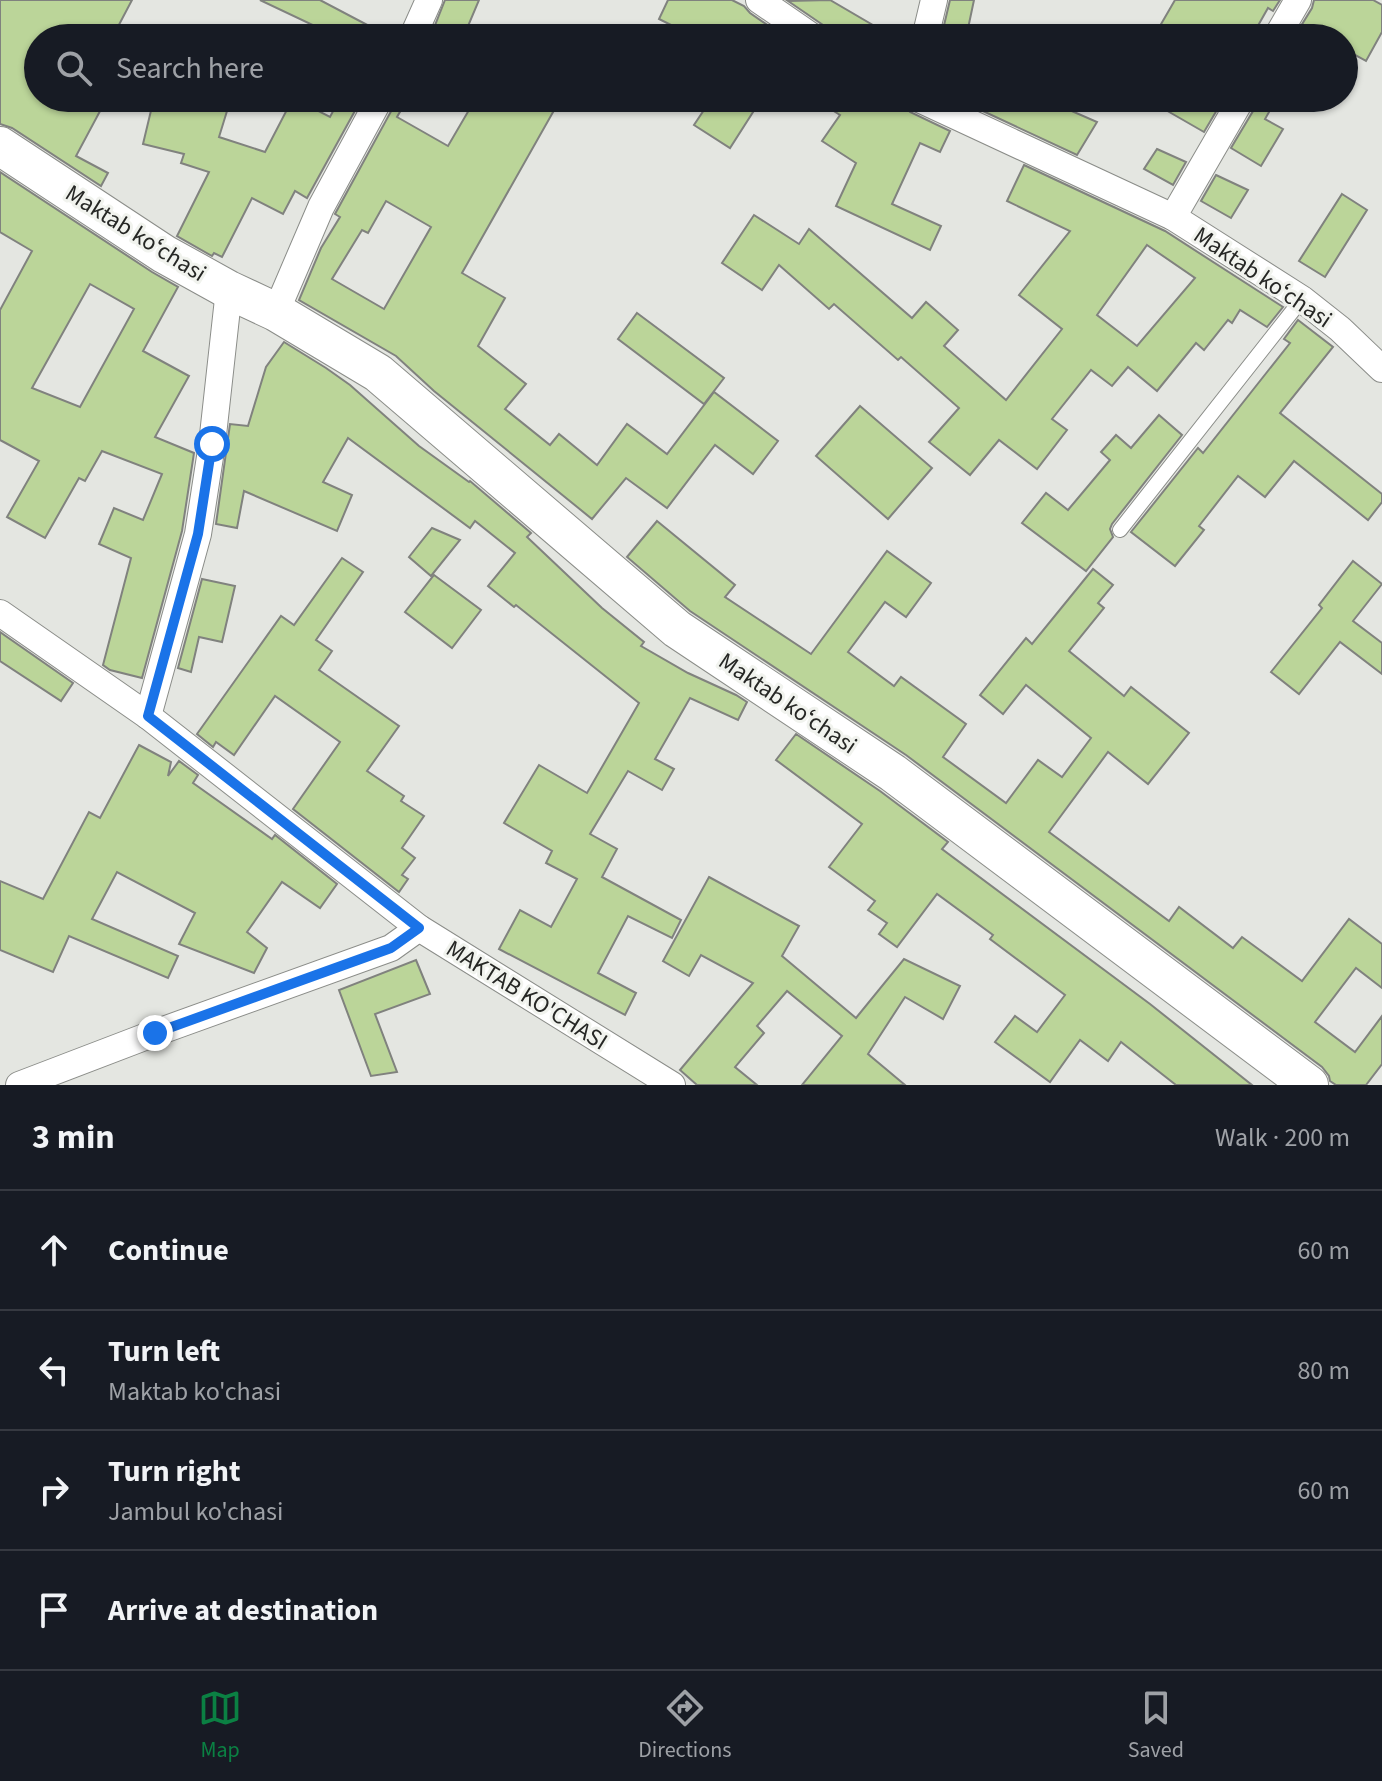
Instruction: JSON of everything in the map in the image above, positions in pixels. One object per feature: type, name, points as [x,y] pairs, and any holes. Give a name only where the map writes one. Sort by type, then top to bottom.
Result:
[{"type":"street","points":[[418,24],[429,0]]},
{"type":"street","points":[[759,0],[794,24]]},
{"type":"street","points":[[928,24],[934,0]]},
{"type":"street","points":[[1284,24],[1298,0]]},
{"type":"street","points":[[276,312],[321,207],[372,112]]},
{"type":"street","name":"Maktab koʻchasi","points":[[947,112],[1173,217],[1302,299],[1340,329],[1382,369]]},
{"type":"street","points":[[1173,217],[1234,112]]},
{"type":"street","name":"Maktab koʻchasi","points":[[0,146],[164,254],[276,312],[378,373],[677,629],[893,773],[1309,1085]]},
{"type":"street","points":[[148,716],[198,534],[212,444],[229,290]]},
{"type":"street","name":"MAKTAB KO'CHASI","points":[[0,613],[148,716],[419,928],[672,1085]]},
{"type":"street","points":[[19,1085],[391,948],[419,928]]},
{"type":"lane","points":[[1120,530],[1302,299]]},
{"type":"building","points":[[0,0],[132,0],[119,24],[24,24],[24,112],[100,112],[76,156],[108,173],[101,186],[12,128],[0,124]]},
{"type":"building","points":[[260,0],[320,0],[365,24],[311,24]]},
{"type":"building","points":[[445,0],[479,0],[469,24],[436,24]]},
{"type":"building","points":[[668,0],[732,0],[766,24],[669,24],[659,19]]},
{"type":"building","points":[[830,0],[871,24],[822,24],[788,1]]},
{"type":"building","points":[[950,0],[974,0],[969,24],[944,24]]},
{"type":"building","points":[[1175,0],[1280,0],[1273,11],[1268,8],[1259,24],[1161,24]]},
{"type":"building","points":[[1314,0],[1373,0],[1382,5],[1382,32],[1366,61],[1358,57],[1358,24],[1302,24]]},
{"type":"building","points":[[151,112],[227,112],[219,137],[265,152],[286,112],[320,112],[330,117],[333,112],[354,112],[307,198],[295,191],[283,214],[252,198],[222,257],[214,253],[212,256],[177,236],[209,172],[181,163],[184,154],[143,144]]},
{"type":"building","points":[[391,112],[400,112],[397,117],[448,146],[468,112],[553,112],[462,273],[505,298],[478,346],[526,384],[505,409],[550,445],[559,434],[597,465],[627,424],[667,454],[714,392],[778,441],[753,474],[715,445],[667,508],[626,478],[592,519],[434,391],[396,356],[299,300],[321,248],[340,217],[335,214]],"holes":[[[386,201],[431,227],[384,309],[332,279],[362,230],[368,233]]]},
{"type":"building","points":[[703,112],[753,112],[730,148],[694,125]]},
{"type":"building","points":[[835,112],[910,112],[950,131],[940,152],[920,143],[892,204],[941,226],[930,250],[836,206],[856,163],[822,141],[840,115]]},
{"type":"building","points":[[985,112],[1074,112],[1097,122],[1077,155]]},
{"type":"building","points":[[1169,112],[1216,112],[1204,132]]},
{"type":"building","points":[[1252,112],[1269,112],[1265,119],[1283,129],[1261,166],[1231,148]]},
{"type":"building","points":[[1157,149],[1186,162],[1173,185],[1144,169]]},
{"type":"building","points":[[1024,165],[1165,231],[1283,307],[1267,327],[1240,310],[1232,323],[1228,320],[1204,350],[1196,343],[1157,391],[1128,367],[1112,386],[1091,370],[1052,419],[1067,430],[1037,469],[999,440],[970,475],[929,442],[959,408],[901,357],[898,360],[834,304],[829,309],[779,265],[762,290],[722,263],[754,215],[799,244],[809,229],[912,318],[926,302],[958,330],[944,346],[1006,400],[1062,329],[1019,295],[1070,231],[1007,201]],"holes":[[[1147,245],[1195,278],[1137,346],[1097,315]]]},
{"type":"building","points":[[0,172],[178,287],[143,351],[189,376],[155,437],[194,453],[182,531],[142,678],[110,670],[103,665],[131,558],[99,544],[114,508],[143,520],[162,474],[102,451],[85,481],[79,478],[45,538],[7,517],[39,461],[0,440],[0,310],[32,251],[0,232]],"holes":[[[90,284],[134,309],[80,407],[32,388]]]},
{"type":"building","points":[[1216,175],[1248,190],[1231,218],[1201,201]]},
{"type":"building","points":[[1342,194],[1367,210],[1325,277],[1299,261]]},
{"type":"building","points":[[637,313],[724,378],[704,404],[618,339]]},
{"type":"building","points":[[1298,320],[1333,347],[1280,413],[1382,494],[1382,502],[1368,520],[1294,461],[1265,497],[1238,476],[1199,526],[1204,530],[1175,566],[1131,532],[1198,448],[1203,453],[1290,343],[1284,339]]},
{"type":"building","points":[[284,342],[350,385],[419,446],[470,481],[531,533],[527,537],[602,608],[644,642],[641,646],[747,702],[738,720],[690,698],[655,759],[674,769],[662,790],[628,771],[590,834],[617,849],[602,877],[681,920],[672,938],[628,916],[598,973],[636,993],[625,1015],[499,949],[520,910],[551,927],[577,879],[546,863],[552,851],[504,823],[539,765],[587,793],[639,703],[488,586],[515,553],[475,521],[470,528],[348,438],[323,482],[352,495],[337,531],[244,491],[237,528],[216,524],[230,424],[248,426],[266,367]]},
{"type":"building","points":[[860,406],[932,468],[888,519],[816,456]]},
{"type":"building","points":[[1159,415],[1182,435],[1112,524],[1113,537],[1086,571],[1022,523],[1046,493],[1068,510],[1110,460],[1101,452],[1116,435],[1131,448]]},
{"type":"building","points":[[657,521],[735,585],[725,597],[811,654],[887,551],[931,583],[906,617],[885,602],[848,652],[894,686],[901,677],[966,724],[943,757],[1006,803],[1038,760],[1062,777],[1091,738],[1026,685],[1003,714],[980,695],[1026,638],[1032,644],[1093,569],[1113,585],[1098,603],[1104,608],[1069,651],[1124,696],[1131,687],[1189,733],[1148,784],[1108,752],[1049,832],[1169,921],[1179,907],[1233,948],[1242,937],[1302,981],[1349,919],[1382,944],[1382,988],[1356,968],[1315,1022],[1355,1052],[1382,1016],[1382,1064],[1366,1085],[1336,1085],[1330,1081],[1322,1067],[906,755],[690,611],[627,557]]},
{"type":"building","points":[[432,528],[460,540],[431,576],[409,557]]},
{"type":"building","points":[[342,558],[363,572],[316,640],[332,651],[319,670],[399,726],[367,771],[404,796],[401,801],[424,816],[402,848],[415,858],[402,875],[408,879],[399,892],[293,809],[340,742],[275,696],[234,755],[216,742],[213,747],[197,734],[281,616],[294,625]]},
{"type":"building","points":[[1353,561],[1382,584],[1353,621],[1382,643],[1382,674],[1340,642],[1299,694],[1271,672],[1322,608],[1319,605]]},
{"type":"building","points":[[434,575],[481,610],[452,648],[405,612]]},
{"type":"building","points":[[202,579],[235,586],[222,642],[199,637],[191,672],[178,668]]},
{"type":"building","points":[[0,632],[73,683],[61,701],[0,661]]},
{"type":"building","points":[[796,734],[948,842],[942,849],[1150,1004],[1252,1085],[1176,1085],[1121,1042],[1108,1061],[1080,1040],[1050,1082],[995,1042],[1015,1016],[1037,1032],[1065,995],[990,939],[993,935],[937,894],[897,947],[879,934],[887,923],[868,910],[875,901],[829,867],[862,824],[776,760]]},
{"type":"building","points":[[139,745],[171,762],[168,776],[179,761],[198,775],[193,783],[272,839],[275,835],[337,884],[320,908],[282,882],[247,932],[267,948],[254,973],[179,944],[195,913],[117,872],[92,919],[178,956],[168,978],[69,936],[53,972],[0,950],[0,881],[43,899],[89,812],[100,818]]},
{"type":"building","points":[[709,877],[799,926],[782,956],[856,1018],[904,959],[960,986],[943,1019],[905,997],[868,1054],[905,1085],[802,1085],[842,1036],[787,991],[757,1026],[764,1033],[735,1067],[757,1085],[697,1085],[680,1070],[753,983],[701,955],[689,976],[663,961]]},
{"type":"building","points":[[416,960],[430,994],[375,1014],[397,1072],[371,1076],[339,990]]},
{"type":"route","points":[[155,1033],[391,948],[419,928],[148,716],[198,534],[212,444]]}]
